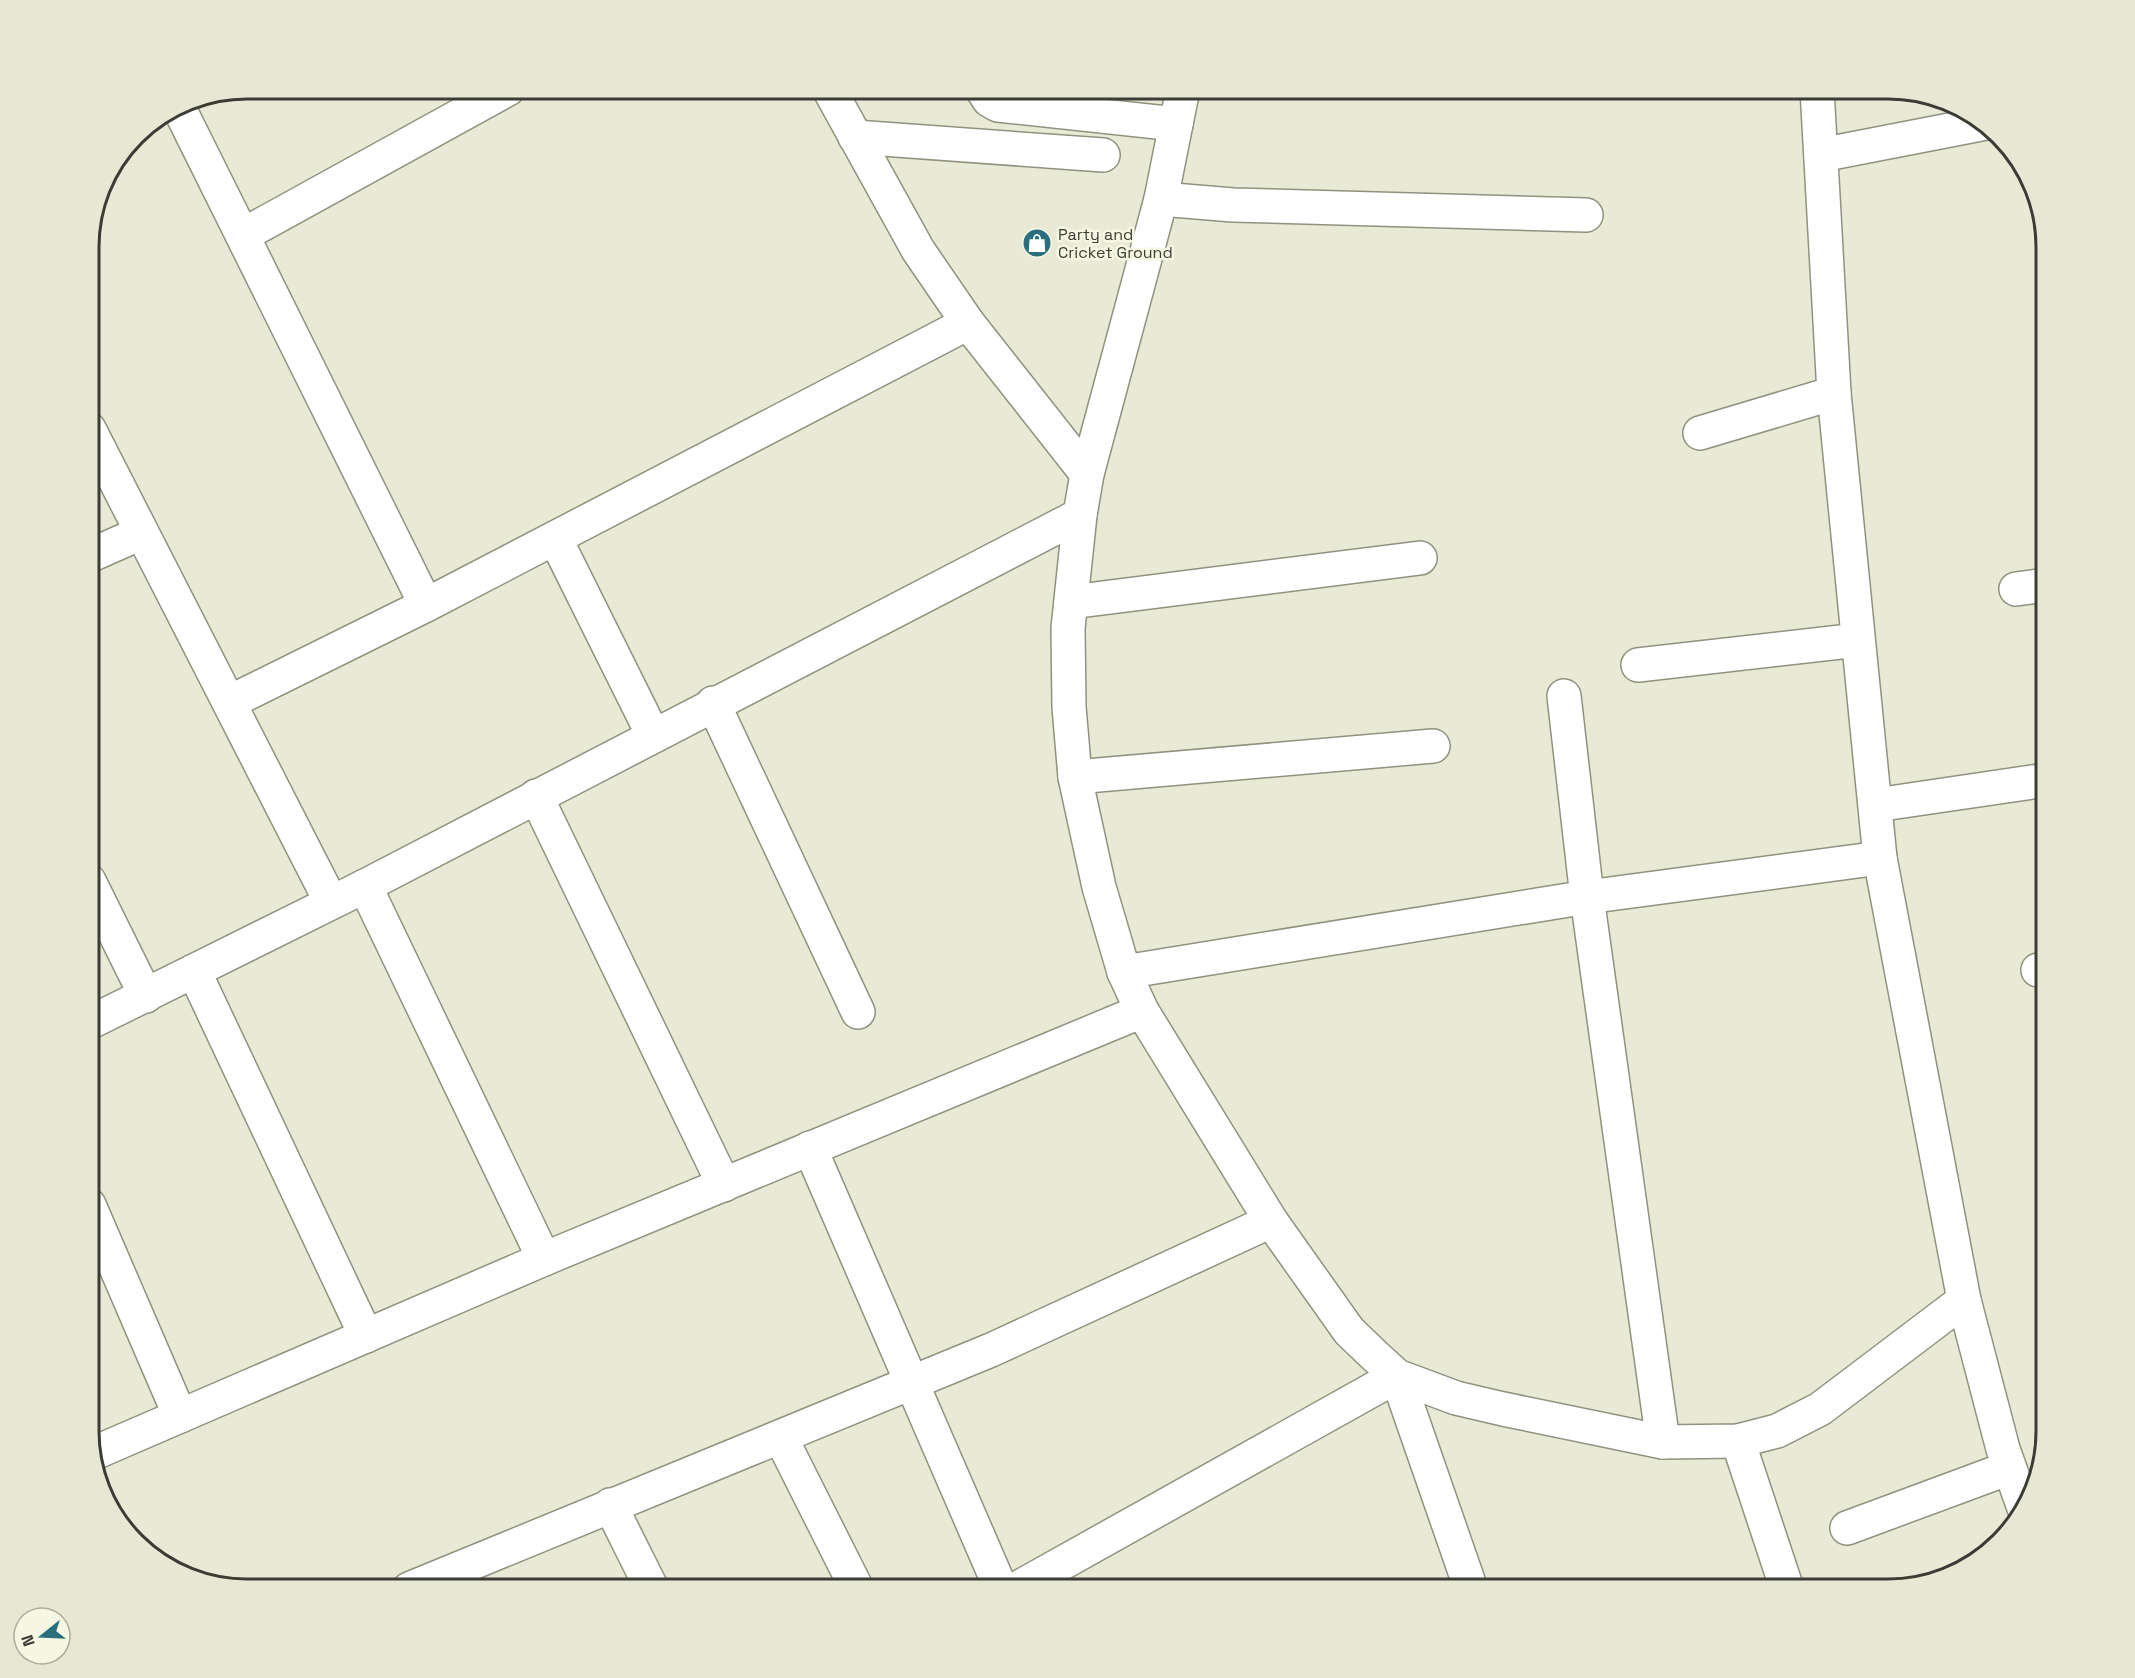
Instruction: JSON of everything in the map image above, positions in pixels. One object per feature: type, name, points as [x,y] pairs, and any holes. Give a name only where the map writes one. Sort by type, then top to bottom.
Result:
[{"type":"street","points":[[243,235],[488,99]]},
{"type":"street","points":[[835,99],[918,250],[968,322],[1088,474]]},
{"type":"street","points":[[988,99],[998,105],[1176,124]]},
{"type":"street","points":[[1181,99],[1161,199],[1088,474],[1080,515],[1068,628],[1069,695],[1075,777],[1099,888],[1124,972],[1142,1011],[1271,1221],[1349,1331],[1397,1376],[1456,1398],[1503,1410],[1663,1442],[1738,1441],[1777,1431],[1820,1409],[1964,1300]]},
{"type":"street","points":[[1818,99],[1834,393],[1880,858],[1964,1300],[2009,1468],[2020,1498]]},
{"type":"street","points":[[182,114],[426,605]]},
{"type":"street","points":[[1821,155],[1972,126]]},
{"type":"street","points":[[855,137],[1103,155]]},
{"type":"street","points":[[1161,199],[1233,205],[1586,215]]},
{"type":"street","points":[[230,702],[426,605],[968,322]]},
{"type":"street","points":[[1700,433],[1834,393]]},
{"type":"street","points":[[99,449],[332,902]]},
{"type":"street","points":[[99,1018],[365,886],[1080,515]]},
{"type":"street","points":[[99,552],[141,533]]},
{"type":"street","points":[[555,538],[653,735]]},
{"type":"street","points":[[1071,602],[1420,558]]},
{"type":"street","points":[[1638,665],[1858,640]]},
{"type":"street","points":[[1564,696],[1587,897],[1663,1442]]},
{"type":"street","points":[[714,703],[858,1012]]},
{"type":"street","points":[[1075,777],[1433,746]]},
{"type":"street","points":[[1876,805],[2036,781]]},
{"type":"street","points":[[536,796],[724,1185]]},
{"type":"street","points":[[1124,972],[1587,897],[1880,858]]},
{"type":"street","points":[[365,886],[544,1259]]},
{"type":"street","points":[[99,901],[146,996]]},
{"type":"street","points":[[194,971],[366,1336]]},
{"type":"street","points":[[100,1450],[544,1259],[1142,1011]]},
{"type":"street","points":[[810,1148],[996,1579]]},
{"type":"street","points":[[435,1579],[911,1383],[1271,1221]]},
{"type":"street","points":[[99,1228],[180,1416]]},
{"type":"street","points":[[1036,1579],[1397,1376]]},
{"type":"street","points":[[1397,1376],[1467,1579]]},
{"type":"street","points":[[781,1438],[851,1579]]},
{"type":"street","points":[[1738,1441],[1783,1579]]},
{"type":"street","points":[[1847,1528],[2009,1468]]},
{"type":"street","points":[[610,1505],[647,1579]]},
{"type":"place","name":"Party and Cricket Ground","points":[[1037,243]]}]
